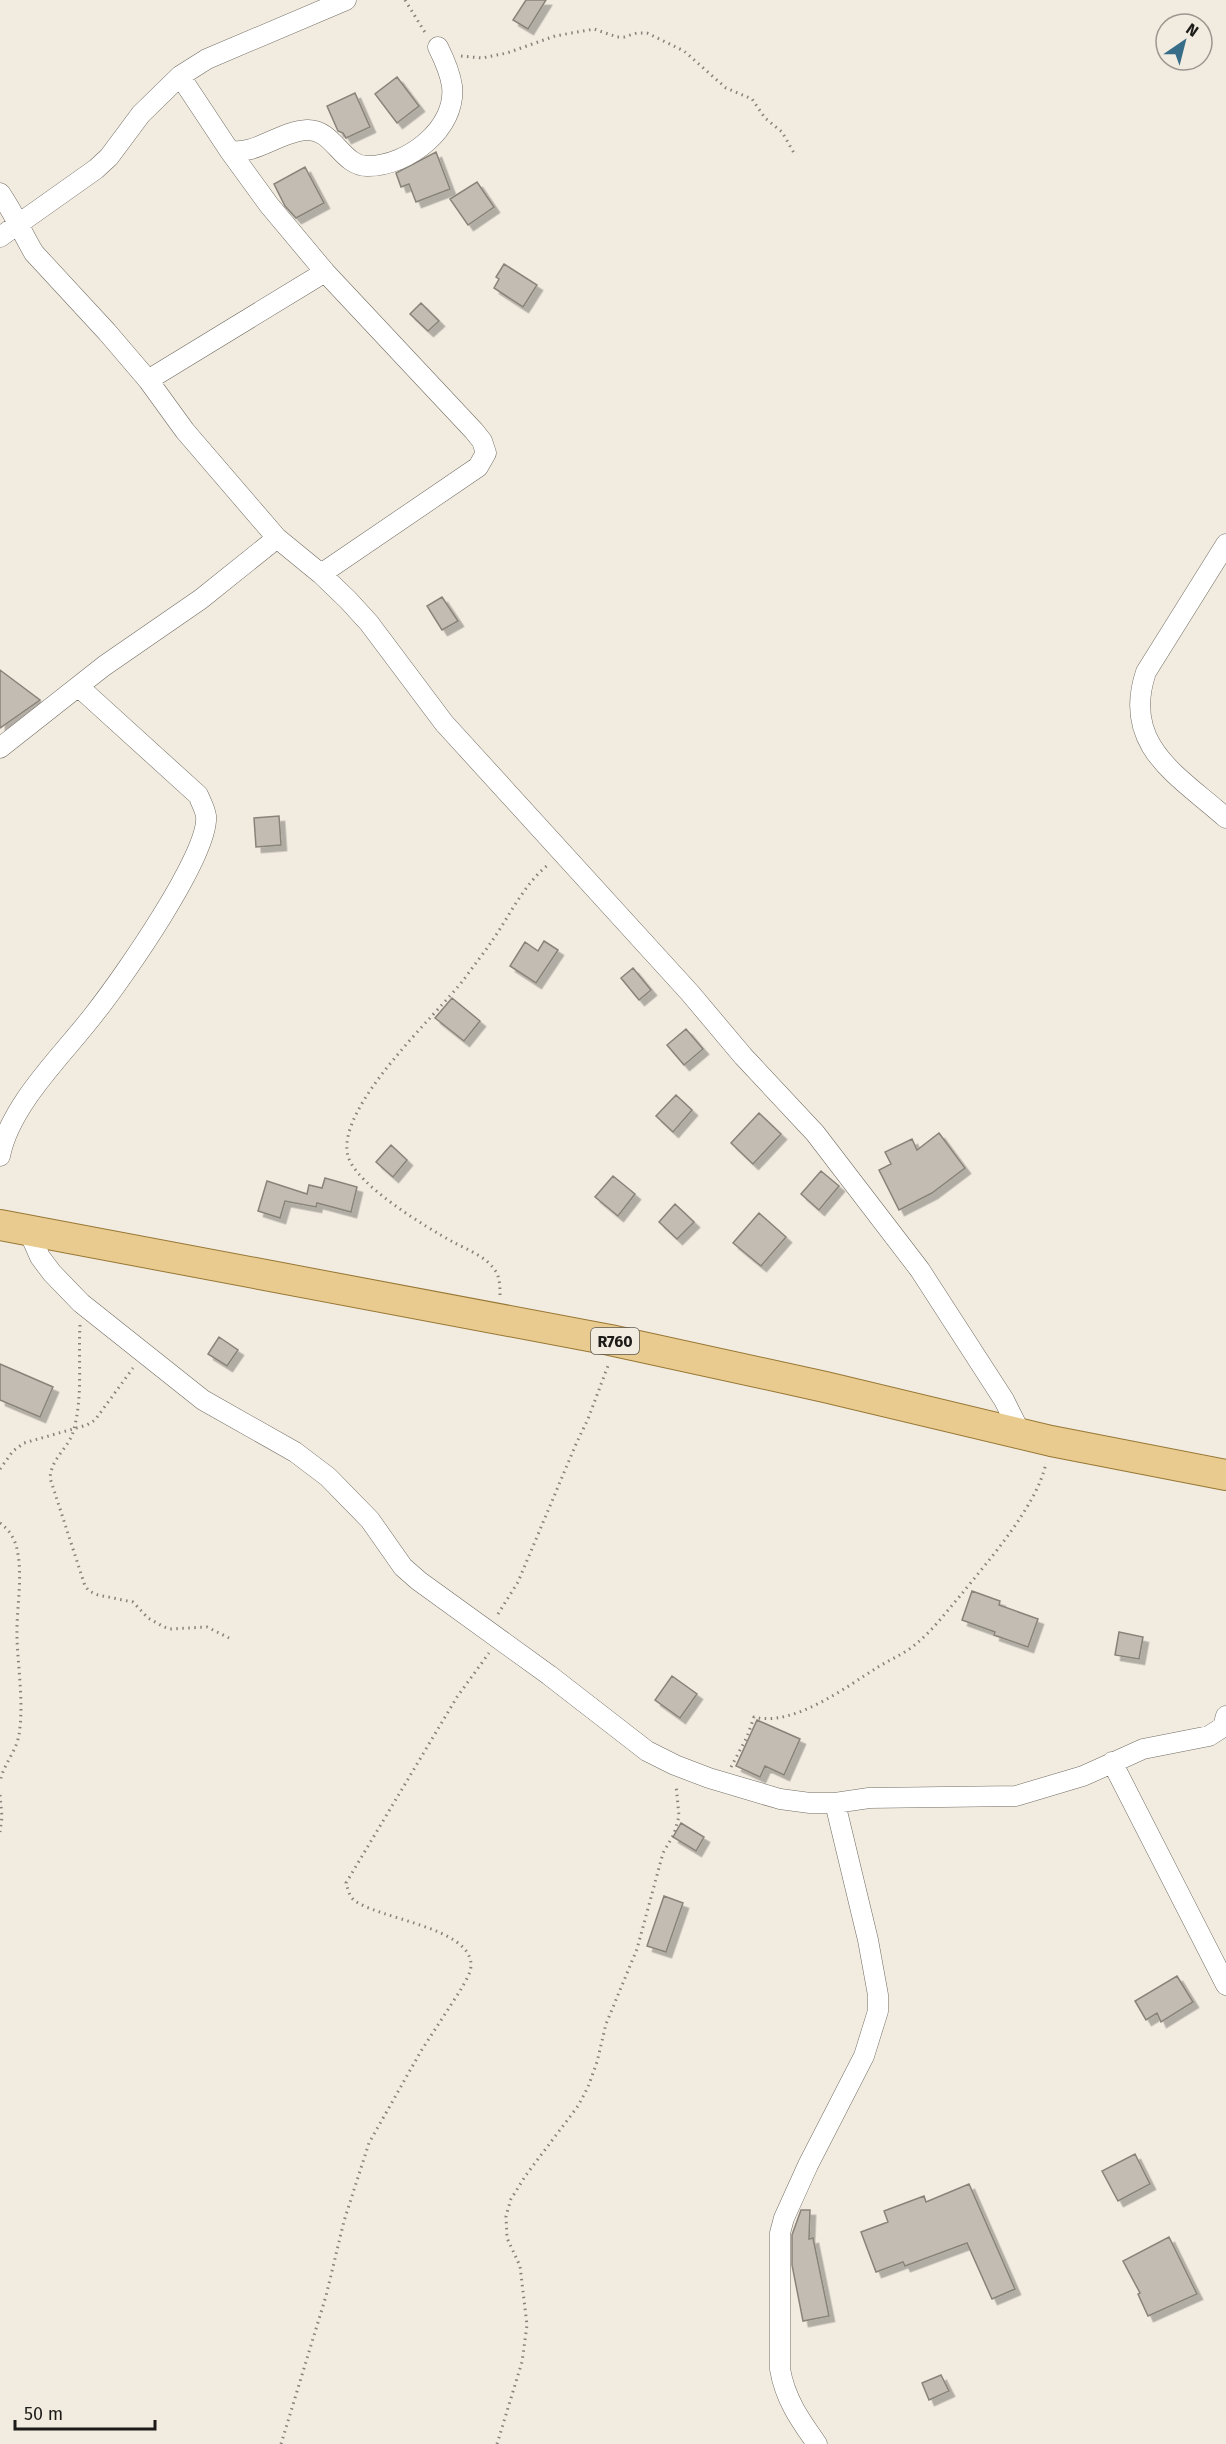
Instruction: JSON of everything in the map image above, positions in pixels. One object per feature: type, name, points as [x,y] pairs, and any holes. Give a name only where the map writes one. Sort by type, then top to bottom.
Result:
[{"type":"main road","name":"R760","points":[[0,1226],[610,1340],[813,1384],[1051,1441],[1226,1475]]},
{"type":"street","points":[[0,237],[96,169],[109,157],[141,114],[180,76],[207,59],[346,0]]},
{"type":"street","points":[[229,150],[250,151],[278,137],[309,130],[325,136],[343,154],[366,167],[397,160],[414,152],[442,125],[450,107],[452,86],[438,47]]},
{"type":"street","points":[[180,76],[269,205],[325,273],[474,431],[482,441],[486,453],[478,467],[321,574]]},
{"type":"street","points":[[0,193],[20,223],[25,238],[34,253],[148,380],[185,431],[277,538],[321,574],[369,623],[444,723],[690,993],[743,1056],[800,1115],[839,1162],[920,1270],[1004,1400],[1020,1432]]},
{"type":"street","points":[[148,380],[325,273]]},
{"type":"street","points":[[0,748],[104,666],[201,599],[277,538]]},
{"type":"street","points":[[1226,544],[1146,672],[1140,689],[1140,708],[1145,736],[1155,753],[1170,771],[1226,818]]},
{"type":"street","points":[[0,1156],[8,1130],[20,1108],[97,1011],[168,907],[191,864],[204,832],[206,817],[198,795],[79,687]]},
{"type":"street","points":[[29,1232],[40,1257],[81,1303],[203,1401],[295,1452],[328,1477],[370,1520],[403,1567],[445,1601],[549,1675],[647,1751],[675,1766],[780,1799],[810,1803],[835,1803],[869,1798],[1016,1796],[1063,1783],[1143,1749],[1161,1744],[1199,1740],[1217,1732],[1225,1724]]},
{"type":"street","points":[[1112,1762],[1226,1985]]},
{"type":"street","points":[[817,2444],[787,2399],[782,2384],[780,2369],[780,2233],[784,2218],[808,2165],[864,2056],[878,2011],[878,1995],[868,1940],[835,1803]]},
{"type":"path","points":[[405,0],[438,47],[460,56],[482,58],[555,36],[594,29],[617,37],[647,33],[684,51],[733,92],[752,99],[765,118],[782,132],[794,153]]},
{"type":"path","points":[[499,1321],[500,1290],[496,1270],[481,1258],[415,1219],[375,1189],[352,1165],[348,1157],[347,1143],[349,1129],[370,1091],[392,1060],[453,994],[535,877],[562,854]]},
{"type":"path","points":[[81,1303],[80,1375],[75,1428],[66,1447],[52,1463],[50,1478],[86,1589],[105,1597],[133,1602],[148,1618],[164,1627],[170,1629],[207,1627],[229,1638]]},
{"type":"path","points":[[281,2444],[326,2296],[344,2221],[369,2143],[381,2118],[460,1991],[470,1970],[469,1957],[446,1936],[354,1900],[349,1894],[346,1883],[493,1636],[609,1366],[610,1340]]},
{"type":"path","points":[[0,1469],[13,1451],[24,1443],[87,1425],[101,1414],[143,1354]]},
{"type":"path","points":[[723,1782],[747,1737],[754,1717],[765,1720],[783,1716],[826,1701],[915,1645],[929,1632],[986,1564],[1028,1506],[1044,1475],[1051,1441]]},
{"type":"path","points":[[0,1523],[11,1533],[16,1544],[19,1562],[17,1636],[20,1707],[16,1747],[2,1771],[0,1782]]},
{"type":"path","points":[[497,2444],[522,2362],[527,2325],[519,2266],[507,2238],[507,2216],[516,2191],[578,2106],[594,2070],[606,2024],[637,1949],[663,1853],[674,1834],[680,1816],[675,1766]]},
{"type":"path","points":[[0,1795],[2,1817],[0,1832]]},
{"type":"building","points":[[526,0],[546,0],[528,29],[513,20]]},
{"type":"building","points":[[397,77],[419,106],[397,123],[375,94]]},
{"type":"building","points":[[355,93],[370,127],[346,138],[338,131],[327,106]]},
{"type":"building","points":[[436,152],[450,189],[416,202],[409,184],[401,187],[396,173]]},
{"type":"building","points":[[305,167],[324,203],[296,218],[285,206],[274,184]]},
{"type":"building","points":[[477,182],[494,207],[468,225],[450,199]]},
{"type":"building","points":[[504,264],[537,285],[523,307],[494,288],[499,279],[496,277]]},
{"type":"building","points":[[421,303],[439,321],[428,331],[410,314]]},
{"type":"building","points":[[442,597],[458,621],[442,630],[427,606]]},
{"type":"building","points":[[0,670],[40,700],[0,728]]},
{"type":"building","points":[[279,816],[281,845],[256,847],[254,818]]},
{"type":"building","points":[[544,941],[558,950],[536,983],[510,966],[525,942],[538,951]]},
{"type":"building","points":[[633,968],[651,990],[639,1000],[621,978]]},
{"type":"building","points":[[452,998],[480,1021],[464,1041],[435,1018]]},
{"type":"building","points":[[686,1029],[703,1049],[684,1065],[667,1045]]},
{"type":"building","points":[[676,1095],[692,1110],[673,1132],[656,1116]]},
{"type":"building","points":[[759,1113],[781,1134],[753,1164],[731,1143]]},
{"type":"building","points":[[939,1133],[965,1168],[932,1193],[899,1210],[879,1170],[891,1164],[885,1152],[912,1139],[917,1150]]},
{"type":"building","points":[[391,1145],[407,1160],[393,1177],[376,1162]]},
{"type":"building","points":[[821,1171],[839,1186],[819,1210],[801,1194]]},
{"type":"building","points":[[613,1176],[635,1194],[618,1216],[595,1197]]},
{"type":"building","points":[[325,1178],[357,1187],[351,1212],[317,1203],[316,1207],[285,1201],[280,1218],[258,1211],[267,1181],[307,1194],[309,1185],[322,1188]]},
{"type":"building","points":[[675,1204],[694,1222],[677,1239],[659,1222]]},
{"type":"building","points":[[759,1213],[786,1237],[761,1266],[733,1243]]},
{"type":"building","points":[[219,1337],[238,1350],[227,1366],[208,1354]]},
{"type":"building","points":[[0,1364],[53,1387],[40,1417],[0,1400]]},
{"type":"building","points":[[972,1591],[1000,1601],[999,1605],[1038,1619],[1028,1647],[962,1620]]},
{"type":"building","points":[[1119,1632],[1143,1637],[1139,1659],[1115,1655]]},
{"type":"building","points":[[672,1676],[697,1694],[680,1718],[655,1700]]},
{"type":"building","points":[[757,1720],[800,1739],[784,1775],[765,1766],[760,1777],[736,1766]]},
{"type":"building","points":[[681,1823],[704,1837],[696,1851],[673,1837]]},
{"type":"building","points":[[664,1896],[683,1903],[666,1952],[647,1946]]},
{"type":"building","points":[[1177,1976],[1193,2002],[1161,2022],[1157,2013],[1146,2020],[1135,2001]]},
{"type":"building","points":[[1135,2154],[1150,2184],[1118,2201],[1102,2171]]},
{"type":"building","points":[[969,2184],[1015,2289],[992,2299],[967,2243],[905,2266],[903,2262],[876,2272],[861,2232],[888,2222],[884,2211],[924,2196],[926,2202]]},
{"type":"building","points":[[801,2210],[810,2210],[809,2239],[813,2238],[829,2316],[803,2321],[792,2265],[792,2235]]},
{"type":"building","points":[[1169,2237],[1197,2294],[1148,2316],[1138,2294],[1140,2293],[1123,2261]]},
{"type":"building","points":[[941,2375],[949,2391],[929,2400],[922,2383]]}]
